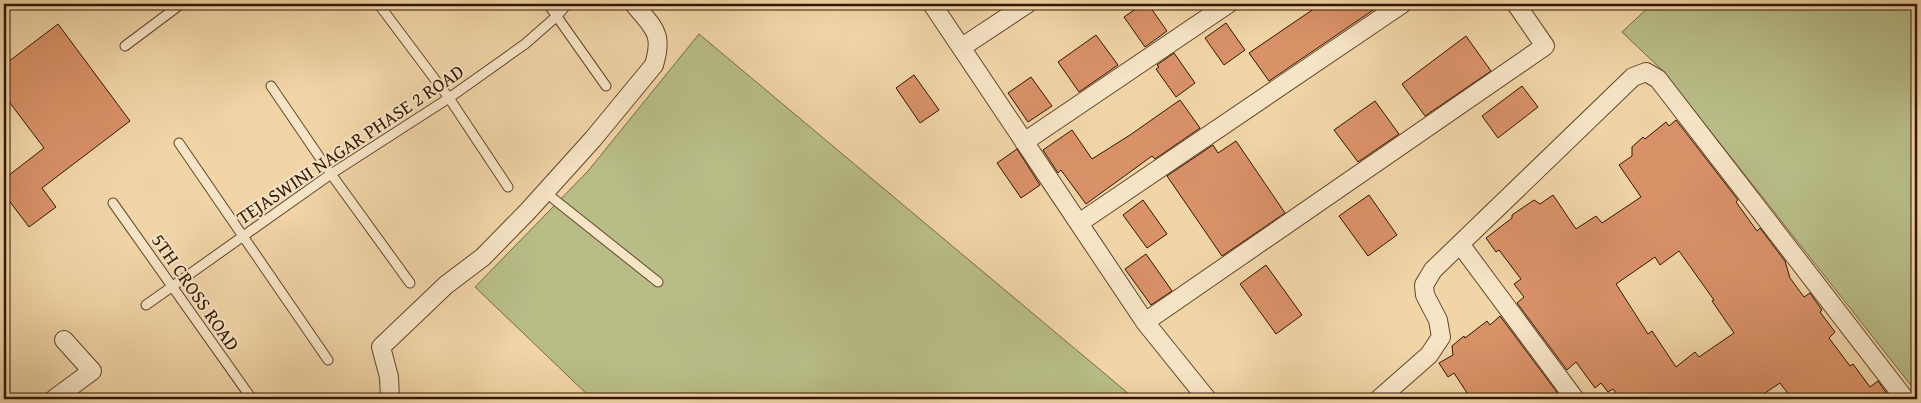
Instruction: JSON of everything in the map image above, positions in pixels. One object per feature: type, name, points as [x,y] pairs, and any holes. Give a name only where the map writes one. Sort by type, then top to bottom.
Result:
[{"type":"street","points":[[390,399],[389,377],[381,347],[446,285],[483,257],[599,132],[654,65],[658,51],[658,34],[634,4]]},
{"type":"street","points":[[932,4],[1145,322],[1207,399]]},
{"type":"street","points":[[962,47],[1027,4]]},
{"type":"street","points":[[1024,142],[1228,4]]},
{"type":"street","points":[[1079,223],[1402,4]]},
{"type":"street","points":[[1145,322],[1545,46],[1516,4]]},
{"type":"street","points":[[1379,399],[1430,355],[1441,337],[1438,320],[1425,295],[1424,285],[1433,270],[1633,77],[1646,72],[1658,79],[1905,399]]},
{"type":"street","points":[[1460,244],[1575,399]]},
{"type":"street","points":[[54,399],[92,371],[64,340]]},
{"type":"lane","points":[[124,46],[181,4]]},
{"type":"lane","points":[[548,4],[606,86]]},
{"type":"lane","name":"TEJASWINI NAGAR PHASE 2 ROAD","points":[[146,305],[331,174],[449,98],[525,44],[557,16],[567,4]]},
{"type":"lane","points":[[380,6],[449,98],[508,187]]},
{"type":"lane","points":[[271,86],[331,174],[410,282]]},
{"type":"lane","points":[[179,143],[328,360]]},
{"type":"lane","points":[[545,192],[658,282]]},
{"type":"lane","name":"5TH CROSS ROAD","points":[[114,203],[252,399]]},
{"type":"green space","points":[[1652,4],[1917,4],[1917,393],[1663,71],[1622,32]]},
{"type":"green space","points":[[699,34],[1135,399],[592,399],[475,287],[588,171]]},
{"type":"building","points":[[1143,4],[1148,4],[1167,31],[1145,47],[1124,17]]},
{"type":"building","points":[[1321,4],[1382,4],[1269,81],[1249,53]]},
{"type":"building","points":[[1226,23],[1245,50],[1224,65],[1205,38]]},
{"type":"building","points":[[58,24],[130,121],[42,188],[56,207],[29,227],[4,194],[4,179],[44,148],[4,95],[4,65]]},
{"type":"building","points":[[1096,35],[1118,65],[1079,92],[1058,62]]},
{"type":"building","points":[[1466,36],[1491,71],[1425,116],[1402,84]]},
{"type":"building","points":[[1174,53],[1195,83],[1176,97],[1156,69],[1159,67],[1157,65]]},
{"type":"building","points":[[914,75],[939,110],[920,123],[896,88]]},
{"type":"building","points":[[1031,77],[1052,106],[1028,122],[1008,93]]},
{"type":"building","points":[[1522,86],[1538,107],[1498,138],[1482,116]]},
{"type":"building","points":[[1180,100],[1200,128],[1155,159],[1152,156],[1086,204],[1061,170],[1058,173],[1043,150],[1072,130],[1092,159]]},
{"type":"building","points":[[1375,101],[1399,134],[1358,162],[1334,130]]},
{"type":"building","points":[[1676,120],[1738,200],[1736,202],[1757,231],[1760,228],[1785,261],[1790,278],[1804,297],[1810,293],[1822,310],[1820,312],[1835,332],[1829,338],[1850,366],[1853,364],[1870,387],[1878,381],[1888,395],[1882,399],[1792,399],[1780,383],[1756,399],[1621,399],[1613,389],[1608,392],[1601,383],[1595,388],[1576,362],[1567,370],[1517,303],[1524,297],[1514,284],[1521,279],[1499,250],[1496,252],[1486,238],[1512,218],[1512,215],[1534,200],[1540,204],[1553,195],[1576,229],[1596,216],[1602,223],[1641,197],[1619,165],[1632,156],[1632,147],[1643,137],[1645,139],[1666,122],[1669,126]],"holes":[[[1679,251],[1714,300],[1712,301],[1734,333],[1699,357],[1695,352],[1676,367],[1652,331],[1648,334],[1616,284],[1655,257],[1660,265]]]},
{"type":"building","points":[[1236,141],[1285,213],[1222,256],[1167,176],[1213,145],[1218,153]]},
{"type":"building","points":[[1017,149],[1040,185],[1021,198],[997,163]]},
{"type":"building","points":[[1369,195],[1397,235],[1368,256],[1339,216]]},
{"type":"building","points":[[1143,200],[1167,234],[1147,248],[1123,215]]},
{"type":"building","points":[[1146,254],[1172,291],[1151,305],[1125,269]]},
{"type":"building","points":[[1266,265],[1302,315],[1276,334],[1240,284]]},
{"type":"building","points":[[1500,316],[1562,399],[1471,399],[1454,373],[1448,377],[1439,363],[1453,355],[1452,346],[1487,321],[1490,325]]}]
